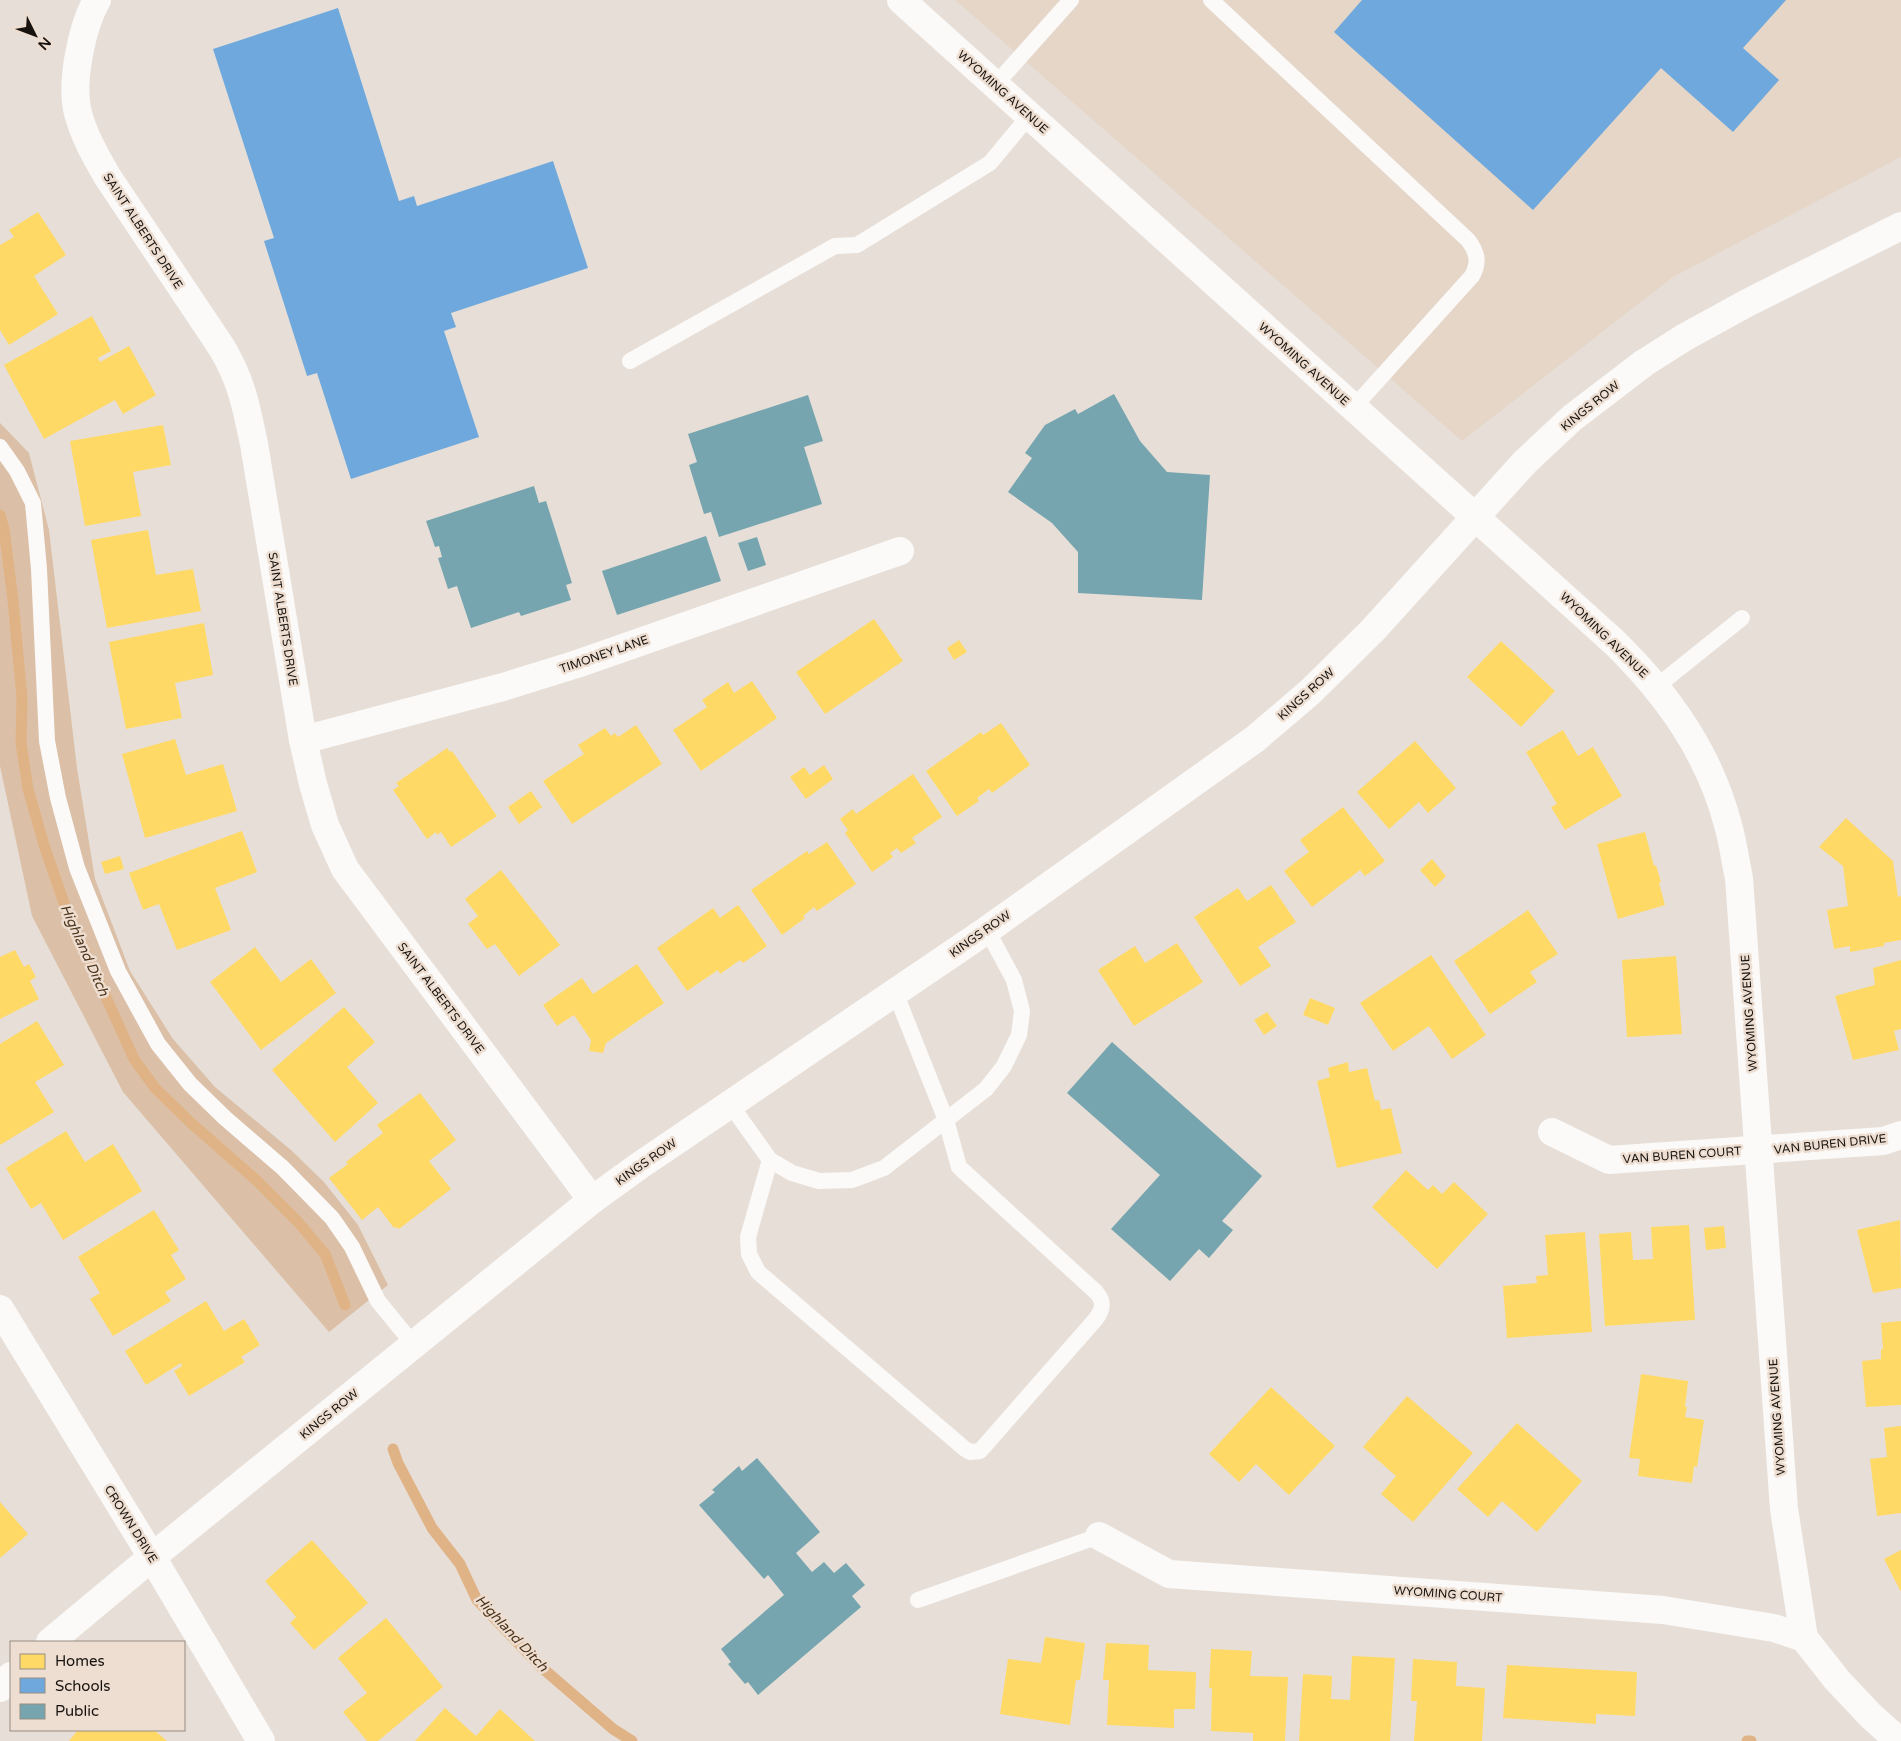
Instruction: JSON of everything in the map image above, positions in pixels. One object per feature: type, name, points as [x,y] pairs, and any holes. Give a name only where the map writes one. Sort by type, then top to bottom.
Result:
[{"type":"street","name":"SAINT ALBERTS DRIVE","points":[[98,0],[90,12],[81,42],[76,79],[77,111],[90,147],[107,176],[222,348],[235,371],[244,396],[254,444],[303,740],[312,784],[324,825],[345,869],[592,1200]]},
{"type":"street","name":"WYOMING AVENUE","points":[[901,0],[1614,642],[1645,673],[1681,720],[1708,770],[1728,824],[1739,878],[1784,1509],[1804,1638],[1837,1680],[1871,1716],[1899,1741]]},
{"type":"street","name":"KINGS ROW","points":[[51,1641],[592,1200],[987,930],[1262,733],[1310,692],[1373,630],[1525,462],[1566,424],[1644,363],[1686,337],[1741,307],[1901,226]]},
{"type":"street","name":"TIMONEY LANE","points":[[303,740],[503,687],[577,664],[900,551]]},
{"type":"street","name":"VAN BUREN COURT","points":[[1552,1132],[1609,1160],[1758,1151]]},
{"type":"street","name":"VAN BUREN DRIVE","points":[[1758,1151],[1883,1141],[1901,1135]]},
{"type":"street","name":"CROWN DRIVE","points":[[0,1309],[152,1557],[260,1741]]},
{"type":"street","name":"WYOMING COURT","points":[[1099,1536],[1169,1574],[1662,1610],[1774,1628],[1804,1638]]},
{"type":"street","points":[[0,1688],[10,1677]]},
{"type":"lane","points":[[995,85],[1071,0]]},
{"type":"lane","points":[[1211,0],[1468,240],[1475,249],[1478,259],[1472,276],[1353,408]]},
{"type":"lane","points":[[630,361],[835,246],[857,246],[990,162],[1030,116]]},
{"type":"lane","points":[[0,447],[17,472],[33,503],[39,568],[47,740],[58,798],[77,868],[118,971],[158,1044],[190,1084],[225,1118],[283,1168],[332,1218],[352,1247],[378,1301],[414,1345]]},
{"type":"lane","points":[[1656,687],[1742,618]]},
{"type":"lane","points":[[730,1104],[770,1160],[792,1173],[819,1181],[852,1180],[884,1168],[986,1089],[1004,1066],[1018,1035],[1022,1011],[1014,980],[987,930]]},
{"type":"lane","points":[[770,1160],[748,1237],[750,1254],[758,1272],[965,1449],[975,1453],[984,1448],[1095,1320],[1103,1305],[1101,1298],[1096,1292],[959,1167],[946,1120],[895,992]]},
{"type":"lane","points":[[918,1600],[1099,1536]]},
{"type":"shaded area","points":[[955,0],[1901,0],[1901,157],[1673,277],[1462,441]]},
{"type":"shaded area","points":[[0,423],[29,453],[49,530],[77,768],[95,879],[130,971],[173,1039],[215,1087],[291,1150],[324,1182],[358,1225],[388,1285],[329,1332],[123,1092],[32,916],[0,766]]},
{"type":"building: Homes","points":[[38,212],[66,255],[34,276],[58,314],[9,345],[0,330],[0,245],[14,237],[9,230]]},
{"type":"building: Homes","points":[[92,316],[111,351],[98,358],[100,362],[129,346],[156,395],[123,414],[115,400],[44,439],[4,365]]},
{"type":"building: Homes","points":[[163,425],[171,465],[133,472],[141,516],[85,526],[70,441]]},
{"type":"building: Homes","points":[[148,530],[156,575],[193,569],[201,611],[107,628],[91,540]]},
{"type":"building: Homes","points":[[874,619],[903,661],[825,714],[796,672]]},
{"type":"building: Homes","points":[[204,623],[213,675],[175,683],[182,718],[126,729],[109,642]]},
{"type":"building: Homes","points":[[959,640],[967,652],[954,660],[947,648]]},
{"type":"building: Homes","points":[[1501,641],[1555,691],[1521,727],[1467,677]]},
{"type":"building: Homes","points":[[752,681],[777,718],[701,771],[673,730],[707,707],[702,700],[728,682],[734,693]]},
{"type":"building: Homes","points":[[1001,723],[1030,765],[992,793],[989,789],[977,798],[979,801],[957,816],[926,771],[981,732],[983,735]]},
{"type":"building: Homes","points":[[636,725],[662,764],[572,824],[543,781],[584,754],[578,745],[605,728],[611,736],[615,733],[618,737]]},
{"type":"building: Homes","points":[[1563,730],[1578,756],[1593,747],[1622,796],[1565,830],[1551,807],[1557,804],[1526,752]]},
{"type":"building: Homes","points":[[175,739],[186,775],[223,764],[237,811],[145,838],[122,754]]},
{"type":"building: Homes","points":[[1415,741],[1456,788],[1428,813],[1419,802],[1389,829],[1357,792]]},
{"type":"building: Homes","points":[[447,748],[450,752],[452,751],[497,816],[451,847],[441,832],[437,835],[436,832],[427,839],[393,790],[399,786],[396,783]]},
{"type":"building: Homes","points":[[824,765],[833,779],[806,799],[790,777],[804,767],[810,775]]},
{"type":"building: Homes","points":[[913,774],[942,817],[912,838],[916,843],[901,853],[897,848],[890,853],[893,857],[872,872],[845,833],[848,830],[840,819],[853,809],[856,814]]},
{"type":"building: Homes","points":[[531,791],[542,807],[519,824],[508,807]]},
{"type":"building: Homes","points":[[1343,807],[1385,861],[1365,876],[1360,870],[1312,907],[1284,871],[1309,852],[1300,840]]},
{"type":"building: Homes","points":[[1846,818],[1893,861],[1898,897],[1901,896],[1901,940],[1884,943],[1884,946],[1850,952],[1850,946],[1834,949],[1827,910],[1848,906],[1843,866],[1819,847]]},
{"type":"building: Homes","points":[[242,831],[257,872],[215,888],[231,930],[177,950],[159,904],[143,910],[129,873]]},
{"type":"building: Homes","points":[[1645,832],[1654,866],[1656,865],[1661,882],[1659,883],[1665,905],[1618,919],[1597,844]]},
{"type":"building: Homes","points":[[827,842],[856,884],[817,911],[814,907],[803,916],[805,918],[782,935],[751,890],[807,851],[809,854]]},
{"type":"building: Homes","points":[[120,856],[124,869],[105,874],[101,862]]},
{"type":"building: Homes","points":[[1432,859],[1446,876],[1435,887],[1420,870]]},
{"type":"building: Homes","points":[[501,870],[560,945],[519,976],[495,944],[487,949],[468,924],[478,916],[465,899]]},
{"type":"building: Homes","points":[[1271,885],[1296,922],[1258,947],[1271,966],[1240,986],[1194,917],[1238,888],[1247,901]]},
{"type":"building: Homes","points":[[738,905],[767,946],[743,963],[740,960],[720,974],[718,970],[687,991],[657,948],[713,908],[720,918]]},
{"type":"building: Homes","points":[[1528,910],[1558,954],[1530,972],[1537,982],[1490,1014],[1454,961]]},
{"type":"building: Homes","points":[[1177,943],[1203,982],[1134,1026],[1098,970],[1135,946],[1145,963]]},
{"type":"building: Homes","points":[[255,947],[281,982],[311,959],[336,993],[261,1050],[210,982]]},
{"type":"building: Homes","points":[[15,950],[24,967],[29,964],[36,977],[30,981],[39,999],[0,1019],[0,957]]},
{"type":"building: Homes","points":[[1431,955],[1486,1035],[1452,1059],[1429,1026],[1393,1051],[1360,1003]]},
{"type":"building: Homes","points":[[1676,956],[1682,1034],[1627,1037],[1622,960]]},
{"type":"building: Homes","points":[[1901,960],[1901,1029],[1894,1031],[1899,1050],[1853,1060],[1835,996],[1875,985],[1873,968]]},
{"type":"building: Homes","points":[[637,964],[664,1003],[606,1043],[603,1053],[589,1051],[591,1040],[574,1015],[557,1026],[543,1005],[582,978],[593,994]]},
{"type":"building: Homes","points":[[1310,998],[1335,1008],[1328,1025],[1303,1015]]},
{"type":"building: Homes","points":[[344,1007],[375,1042],[347,1067],[378,1103],[335,1142],[272,1070]]},
{"type":"building: Homes","points":[[1267,1012],[1277,1026],[1264,1035],[1254,1020]]},
{"type":"building: Homes","points":[[37,1021],[64,1065],[35,1082],[54,1112],[0,1145],[0,1044]]},
{"type":"building: Homes","points":[[1348,1062],[1349,1072],[1367,1068],[1375,1101],[1379,1100],[1381,1110],[1391,1108],[1402,1153],[1337,1168],[1317,1081],[1330,1077],[1328,1068]]},
{"type":"building: Homes","points":[[420,1093],[456,1140],[429,1161],[451,1189],[399,1229],[394,1228],[378,1207],[362,1220],[329,1178],[383,1133],[377,1125]]},
{"type":"building: Homes","points":[[66,1131],[85,1162],[113,1144],[142,1191],[63,1240],[41,1203],[31,1209],[6,1168]]},
{"type":"building: Homes","points":[[1406,1170],[1428,1190],[1433,1185],[1442,1194],[1454,1182],[1488,1214],[1437,1269],[1372,1207]]},
{"type":"building: Homes","points":[[154,1210],[179,1250],[171,1255],[186,1279],[165,1292],[171,1301],[113,1336],[90,1299],[100,1293],[78,1257]]},
{"type":"building: Homes","points":[[1900,1220],[1901,1288],[1873,1293],[1857,1230]]},
{"type":"building: Homes","points":[[1689,1225],[1695,1320],[1605,1326],[1599,1234],[1631,1232],[1633,1260],[1653,1259],[1651,1227]]},
{"type":"building: Homes","points":[[1724,1226],[1726,1248],[1706,1250],[1704,1228]]},
{"type":"building: Homes","points":[[1585,1232],[1592,1332],[1507,1338],[1503,1286],[1537,1283],[1536,1276],[1548,1275],[1545,1235]]},
{"type":"building: Homes","points":[[206,1301],[224,1331],[244,1319],[260,1345],[241,1357],[245,1362],[189,1396],[174,1371],[182,1366],[181,1363],[146,1385],[125,1351]]},
{"type":"building: Homes","points":[[1901,1321],[1901,1405],[1866,1407],[1862,1361],[1881,1359],[1881,1349],[1883,1349],[1881,1323]]},
{"type":"building: Homes","points":[[1641,1374],[1688,1381],[1685,1417],[1704,1420],[1697,1467],[1694,1466],[1692,1483],[1638,1476],[1640,1459],[1629,1458]]},
{"type":"building: Homes","points":[[1271,1387],[1335,1446],[1289,1495],[1256,1464],[1239,1482],[1209,1454]]},
{"type":"building: Homes","points":[[1407,1396],[1473,1453],[1413,1522],[1381,1494],[1396,1476],[1363,1447]]},
{"type":"building: Homes","points":[[1517,1423],[1582,1481],[1537,1532],[1502,1501],[1488,1517],[1457,1489]]},
{"type":"building: Homes","points":[[1901,1426],[1901,1513],[1877,1516],[1870,1459],[1887,1457],[1884,1428]]},
{"type":"building: Homes","points":[[0,1502],[28,1534],[0,1558]]},
{"type":"building: Homes","points":[[312,1540],[368,1603],[314,1650],[290,1623],[296,1617],[265,1581]]},
{"type":"building: Homes","points":[[1901,1550],[1901,1592],[1884,1559]]},
{"type":"building: Homes","points":[[386,1618],[443,1687],[378,1741],[367,1741],[343,1712],[367,1693],[338,1658]]},
{"type":"building: Homes","points":[[1045,1637],[1085,1643],[1080,1680],[1076,1680],[1070,1725],[1000,1714],[1008,1659],[1041,1663]]},
{"type":"building: Homes","points":[[1106,1643],[1149,1645],[1148,1670],[1196,1672],[1195,1709],[1174,1709],[1174,1728],[1107,1725],[1109,1680],[1103,1680]]},
{"type":"building: Homes","points":[[1211,1649],[1252,1651],[1250,1676],[1288,1677],[1285,1741],[1253,1741],[1253,1733],[1211,1731],[1212,1688],[1209,1688]]},
{"type":"building: Homes","points":[[1352,1656],[1395,1658],[1390,1741],[1299,1741],[1303,1674],[1332,1676],[1331,1699],[1350,1700]]},
{"type":"building: Homes","points":[[1413,1659],[1457,1662],[1456,1686],[1485,1688],[1482,1741],[1414,1741],[1417,1701],[1411,1701]]},
{"type":"building: Homes","points":[[1507,1665],[1637,1672],[1635,1716],[1596,1714],[1596,1724],[1503,1718]]},
{"type":"building: Homes","points":[[445,1708],[476,1736],[500,1709],[535,1741],[415,1741]]},
{"type":"building: Homes","points":[[77,1731],[155,1731],[167,1741],[69,1741]]},
{"type":"building: Schools","points":[[1362,0],[1786,0],[1743,48],[1779,80],[1733,132],[1661,68],[1533,210],[1334,32]]},
{"type":"building: Schools","points":[[338,8],[399,201],[414,196],[417,206],[553,161],[588,268],[451,313],[456,327],[444,331],[479,437],[351,479],[317,373],[307,376],[264,241],[274,238],[213,49]]},
{"type":"building: Public","points":[[1114,394],[1140,441],[1167,472],[1210,475],[1202,600],[1078,593],[1078,552],[1052,523],[1008,492],[1032,458],[1025,453],[1045,425],[1075,409],[1078,414]]},
{"type":"building: Public","points":[[808,395],[823,441],[804,447],[822,504],[719,537],[711,512],[704,514],[689,465],[697,462],[688,434]]},
{"type":"building: Public","points":[[534,486],[539,503],[546,501],[572,583],[566,585],[571,600],[521,616],[519,612],[471,628],[457,586],[448,589],[438,558],[442,557],[439,546],[435,547],[426,521]]},
{"type":"building: Public","points":[[706,536],[721,581],[617,615],[602,571]]},
{"type":"building: Public","points":[[757,537],[766,565],[748,571],[738,543]]},
{"type":"building: Public","points":[[1112,1042],[1262,1176],[1222,1221],[1233,1230],[1209,1258],[1199,1249],[1170,1281],[1111,1229],[1160,1175],[1067,1093]]},
{"type":"building: Public","points":[[757,1458],[820,1532],[796,1553],[812,1572],[824,1562],[834,1573],[846,1563],[865,1585],[852,1596],[861,1607],[758,1695],[748,1682],[745,1684],[728,1664],[731,1662],[721,1649],[784,1595],[768,1575],[764,1579],[699,1505],[715,1492],[712,1490],[739,1466],[742,1471]]},
{"type":"waterway","name":"Highland Ditch","points":[[0,515],[4,529],[13,600],[22,698],[21,743],[28,789],[44,845],[66,909],[134,1059],[155,1088],[191,1123],[255,1179],[298,1222],[325,1254],[345,1305]]},
{"type":"waterway","name":"Highland Ditch","points":[[393,1449],[398,1463],[432,1528],[460,1564],[477,1600],[540,1666],[613,1729],[632,1741]]}]
